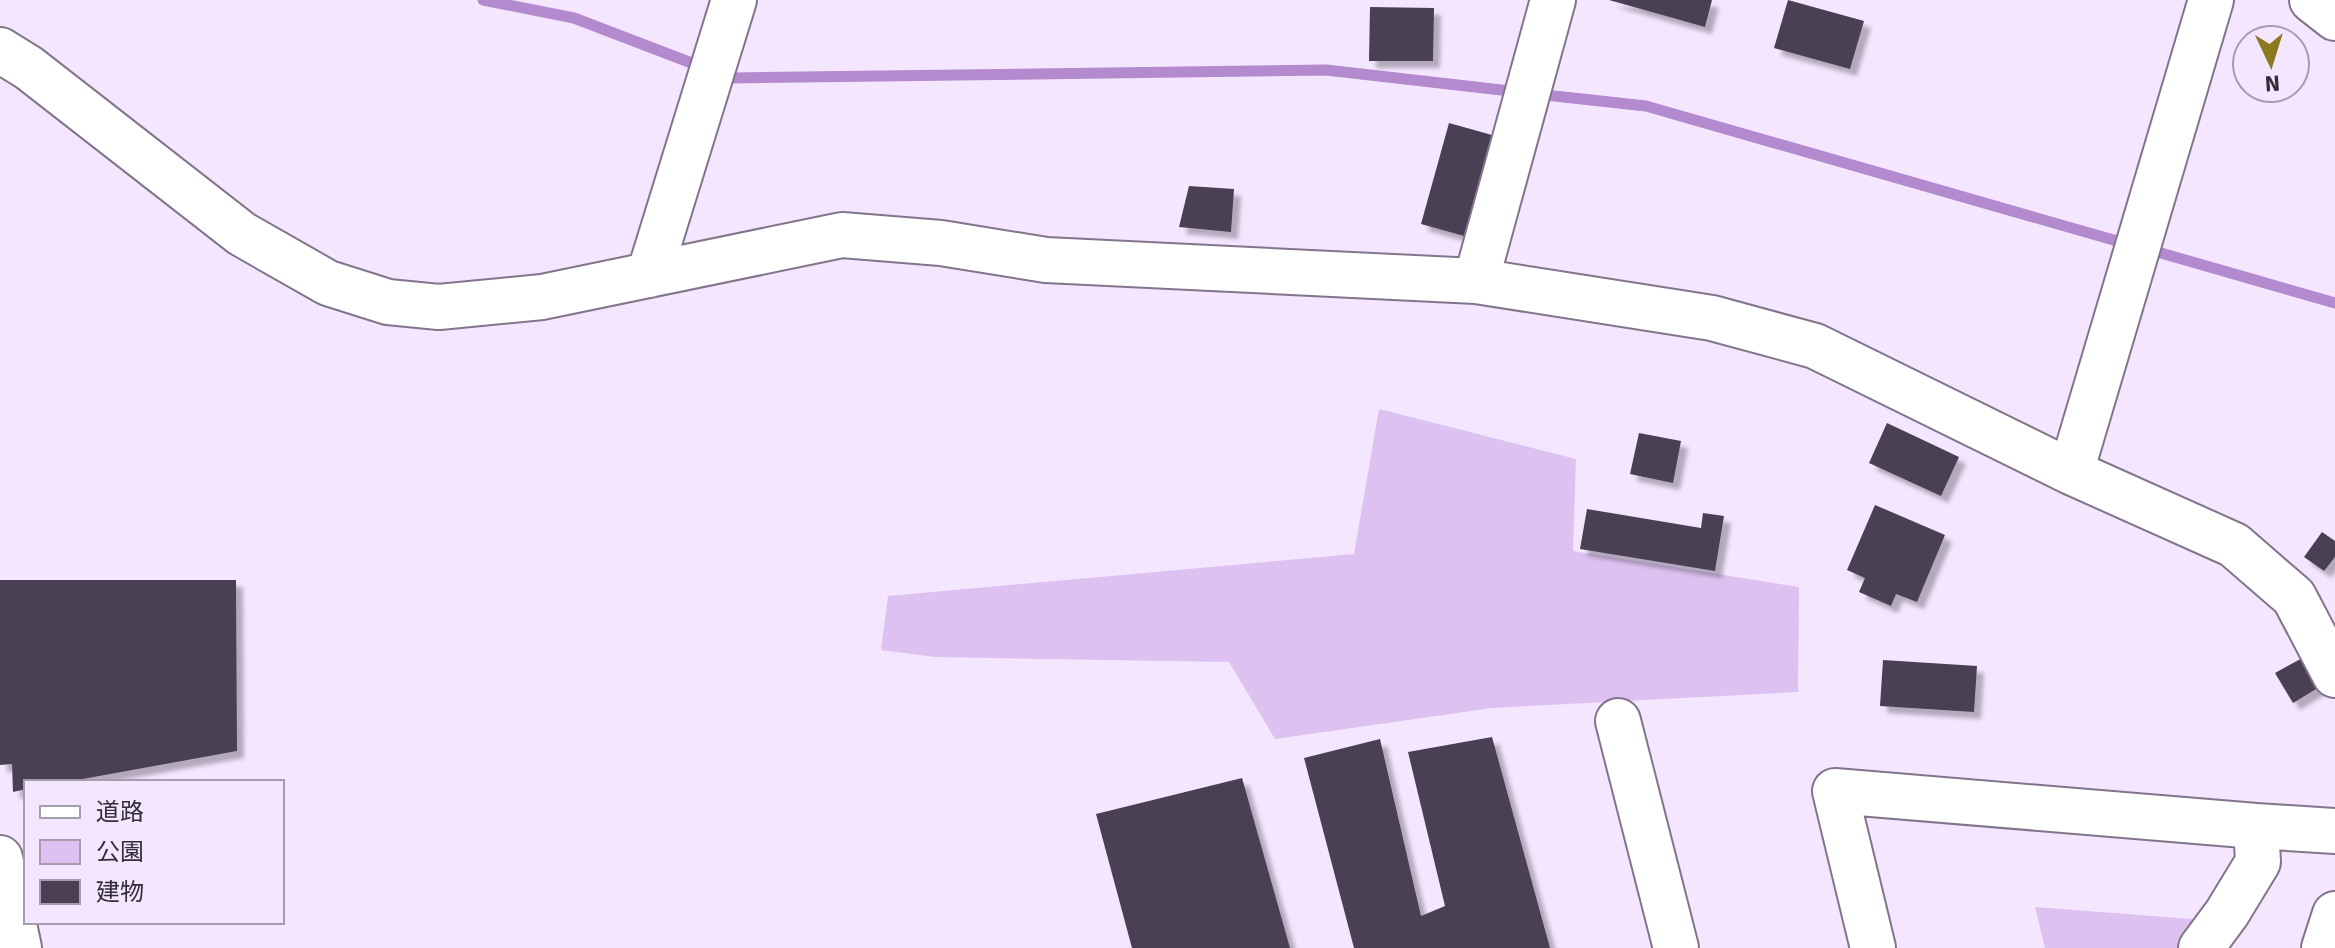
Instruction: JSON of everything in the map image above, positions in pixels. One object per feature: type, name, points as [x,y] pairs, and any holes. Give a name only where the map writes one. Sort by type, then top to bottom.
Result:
[{"type":"street","points":[[649,275],[734,0]]},
{"type":"street","points":[[1476,281],[1553,0]]},
{"type":"street","points":[[2071,472],[2211,0]]},
{"type":"street","points":[[2312,0],[2335,18]]},
{"type":"street","points":[[0,50],[29,68],[242,234],[328,283],[388,302],[439,307],[542,297],[842,235],[941,243],[1046,260],[1476,281],[1712,318],[1815,346],[2071,472],[2234,545],[2294,597],[2335,675]]},
{"type":"street","points":[[1618,721],[1676,948]]},
{"type":"street","points":[[1873,948],[1835,791],[2335,831]]},
{"type":"street","points":[[2201,948],[2258,862],[2256,826]]},
{"type":"street","points":[[0,858],[19,948]]},
{"type":"street","points":[[2324,948],[2335,914]]},
{"type":"green space","points":[[1379,409],[1576,459],[1573,551],[1799,587],[1798,692],[1492,708],[1275,739],[1229,662],[935,657],[881,650],[888,596],[1354,554]]},
{"type":"green space","points":[[2035,907],[2204,920],[2181,948],[2045,948]]},
{"type":"building","points":[[1609,0],[1712,0],[1705,27]]},
{"type":"building","points":[[1788,0],[1864,21],[1850,69],[1774,48]]},
{"type":"building","points":[[1370,7],[1434,8],[1433,61],[1369,61]]},
{"type":"building","points":[[1449,123],[1492,135],[1464,236],[1421,224]]},
{"type":"building","points":[[1189,186],[1234,189],[1231,232],[1179,227]]},
{"type":"building","points":[[1887,423],[1959,457],[1941,496],[1869,463]]},
{"type":"building","points":[[1639,433],[1681,441],[1673,483],[1630,474]]},
{"type":"building","points":[[1875,505],[1945,535],[1917,602],[1896,594],[1891,606],[1859,592],[1865,578],[1847,570]]},
{"type":"building","points":[[1587,509],[1701,528],[1703,513],[1724,516],[1715,571],[1580,549]]},
{"type":"building","points":[[2322,532],[2335,541],[2335,557],[2324,571],[2304,557]]},
{"type":"building","points":[[0,580],[236,580],[237,751],[77,780],[24,780],[24,789],[13,792],[12,764],[0,765]]},
{"type":"building","points":[[2304,657],[2321,686],[2293,703],[2275,673]]},
{"type":"building","points":[[1883,660],[1977,666],[1974,712],[1880,706]]},
{"type":"building","points":[[1492,737],[1550,948],[1354,948],[1304,758],[1380,739],[1421,916],[1445,906],[1408,752]]},
{"type":"building","points":[[1242,778],[1290,948],[1132,948],[1096,814]]},
{"type":"waterway","points":[[483,0],[574,18],[702,67]]},
{"type":"waterway","points":[[722,75],[731,78],[1326,70],[1519,92]]},
{"type":"waterway","points":[[1536,94],[1646,106],[2131,245]]},
{"type":"waterway","points":[[2147,249],[2335,303]]}]
